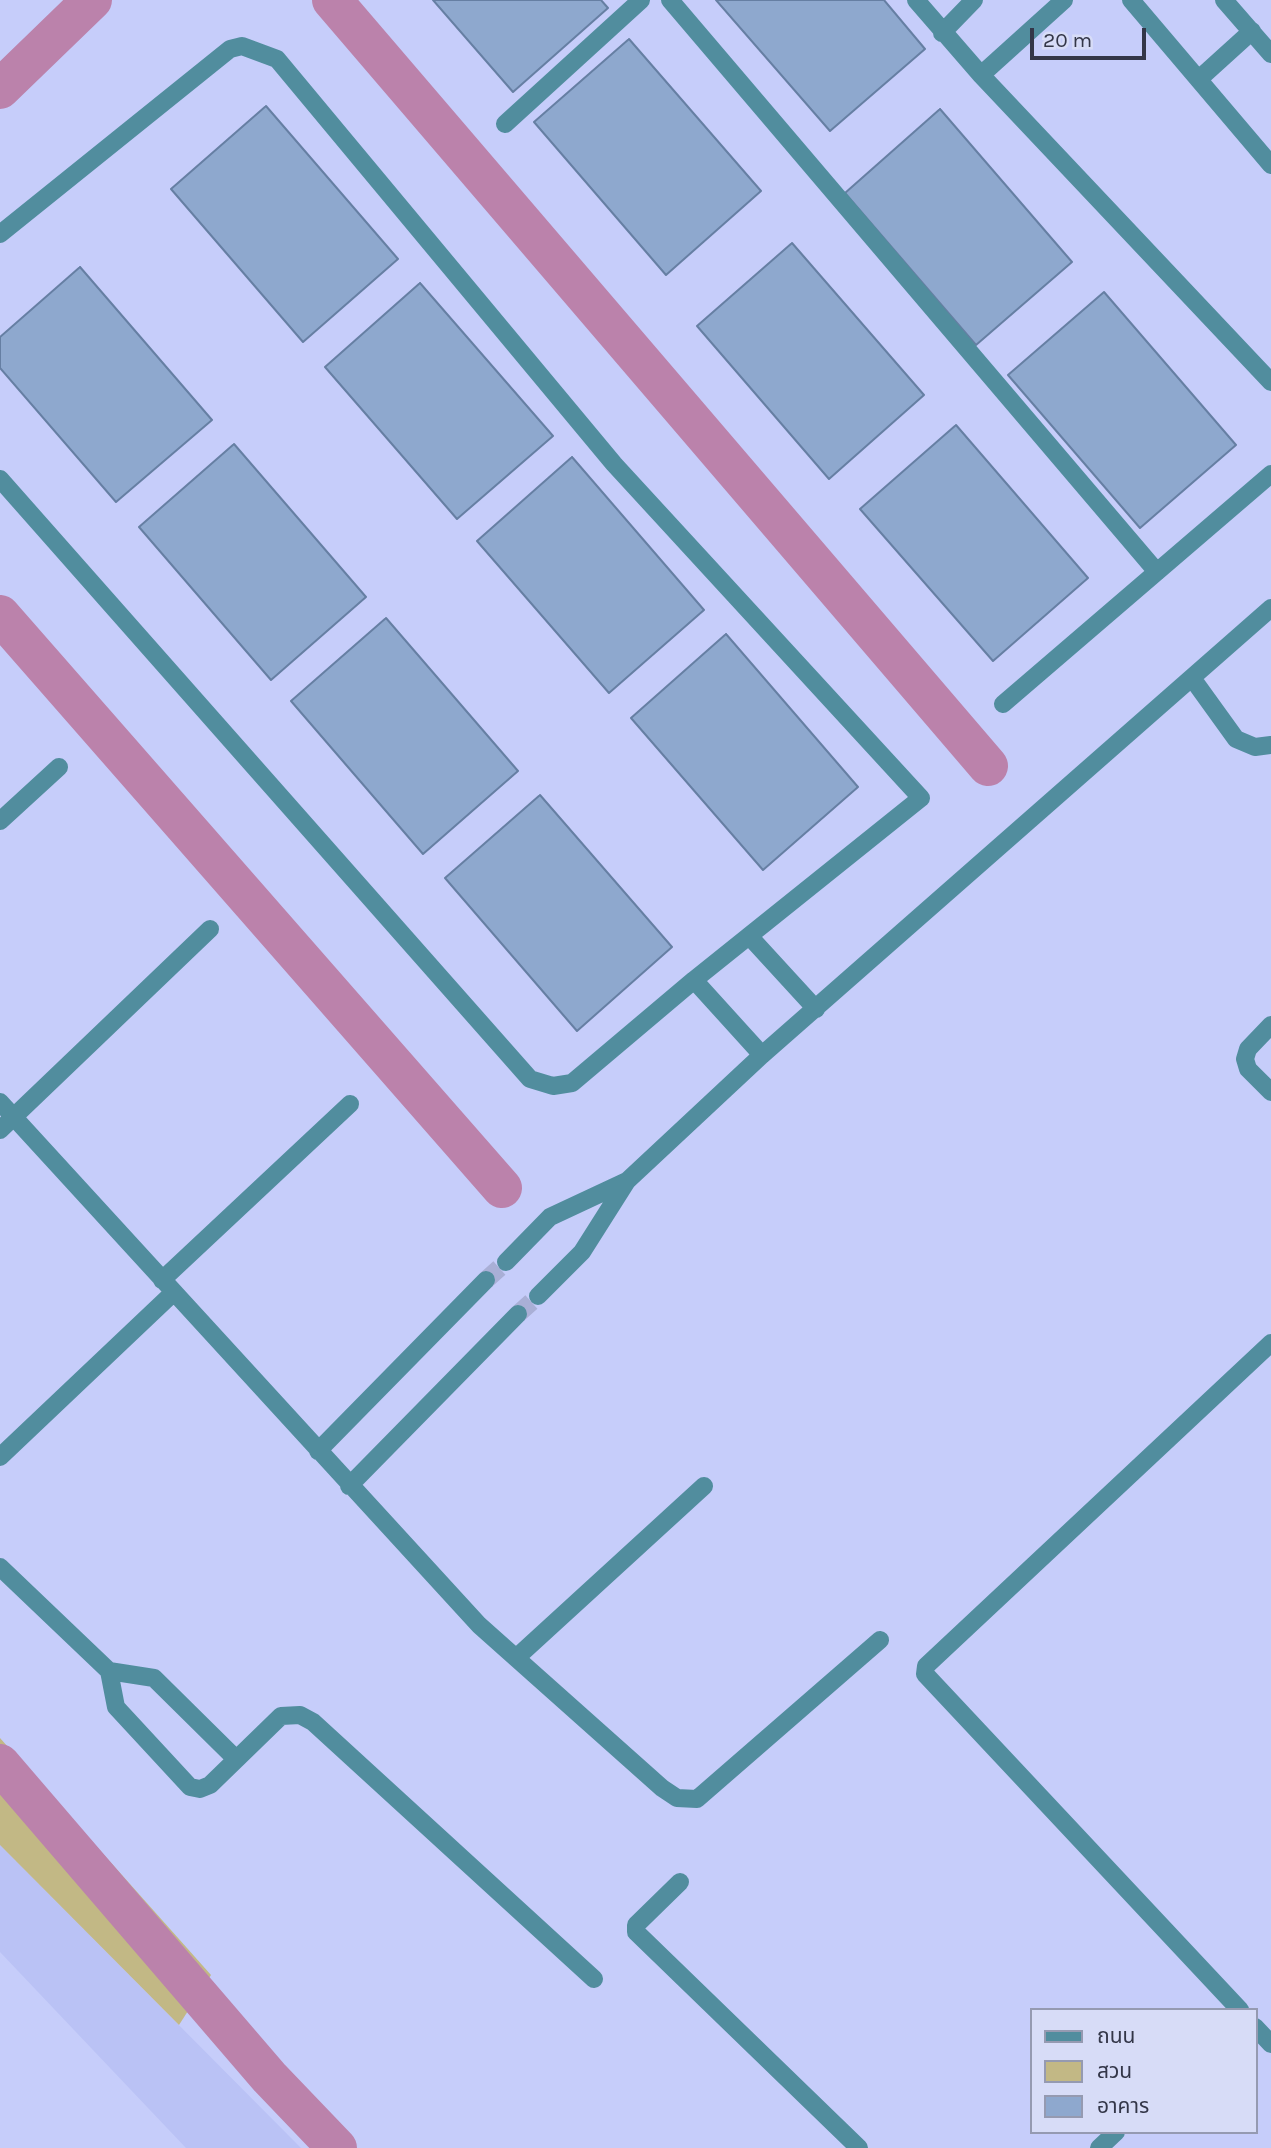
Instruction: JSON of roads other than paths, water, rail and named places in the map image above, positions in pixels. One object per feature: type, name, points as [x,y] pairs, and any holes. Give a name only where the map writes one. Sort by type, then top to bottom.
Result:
[{"type":"street","points":[[505,124],[641,0]]},
{"type":"street","points":[[670,0],[1157,572]]},
{"type":"street","points":[[916,0],[981,75],[1271,382]]},
{"type":"street","points":[[942,33],[974,0]]},
{"type":"street","points":[[981,75],[1064,0]]},
{"type":"street","points":[[1131,0],[1271,164]]},
{"type":"street","points":[[1224,0],[1271,54]]},
{"type":"street","points":[[1199,79],[1252,31]]},
{"type":"street","points":[[0,234],[229,48],[242,46],[276,59],[614,464],[921,798],[694,980],[572,1083],[552,1086],[530,1079],[0,479]]},
{"type":"street","points":[[1003,704],[1271,474]]},
{"type":"street","points":[[538,1296],[582,1252],[627,1181],[762,1055],[1271,608]]},
{"type":"street","points":[[1192,678],[1236,739],[1255,747],[1271,745]]},
{"type":"street","points":[[0,821],[59,766]]},
{"type":"street","points":[[0,1130],[210,929]]},
{"type":"street","points":[[750,937],[816,1009]]},
{"type":"street","points":[[694,980],[762,1055]]},
{"type":"street","points":[[1271,1025],[1248,1049],[1245,1059],[1248,1069],[1271,1092]]},
{"type":"street","points":[[0,1101],[349,1486],[479,1625],[662,1788],[677,1798],[697,1799],[880,1640]]},
{"type":"street","points":[[0,1457],[350,1104]]},
{"type":"street","points":[[506,1262],[550,1217],[627,1181]]},
{"type":"street","points":[[318,1451],[486,1280]]},
{"type":"street","points":[[349,1486],[518,1314]]},
{"type":"street","points":[[1238,2008],[925,1674],[926,1666],[1271,1343]]},
{"type":"street","points":[[516,1658],[704,1486]]},
{"type":"street","points":[[0,1567],[109,1671],[154,1678],[235,1758]]},
{"type":"street","points":[[109,1671],[116,1707],[190,1787],[200,1789],[210,1785],[281,1716],[300,1715],[313,1722],[594,1979]]},
{"type":"street","points":[[680,1882],[636,1925],[636,1932],[859,2148]]},
{"type":"street","points":[[1257,2029],[1271,2045]]},
{"type":"street","points":[[1099,2148],[1114,2134]]},
{"type":"waterway","points":[[0,89],[92,0]]},
{"type":"waterway","points":[[332,0],[988,766]]},
{"type":"waterway","points":[[0,615],[502,1188]]},
{"type":"waterway","points":[[0,1764],[269,2077],[337,2148]]},
{"type":"tunnel","points":[[486,1280],[506,1262]]},
{"type":"tunnel","points":[[518,1314],[538,1296]]}]
